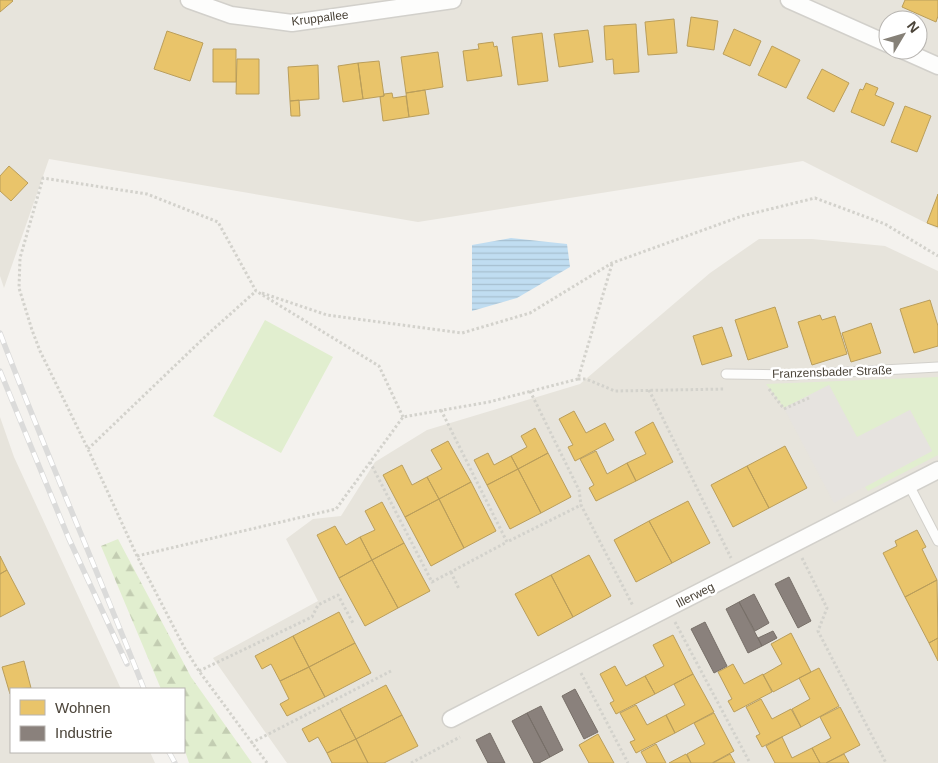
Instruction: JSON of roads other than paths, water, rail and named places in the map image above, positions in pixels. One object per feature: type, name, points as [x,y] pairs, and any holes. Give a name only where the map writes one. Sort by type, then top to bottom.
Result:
[{"type":"street","name":"Kruppallee","points":[[189,0],[231,15],[292,23],[453,0]]},
{"type":"street","points":[[789,0],[878,40]]},
{"type":"street","points":[[924,60],[938,66]]},
{"type":"street","name":"Illerweg","points":[[451,719],[938,470]]},
{"type":"lane","name":"Franzensbader Straße","points":[[726,374],[791,375],[938,367]]},
{"type":"lane","points":[[909,485],[938,541]]},
{"type":"water","points":[[511,238],[567,244],[570,267],[517,298],[472,311],[472,245]]},
{"type":"railway","points":[[0,333],[144,688]]},
{"type":"railway","points":[[0,371],[69,539],[127,664]]},
{"type":"railway","points":[[170,753],[175,763]]}]
